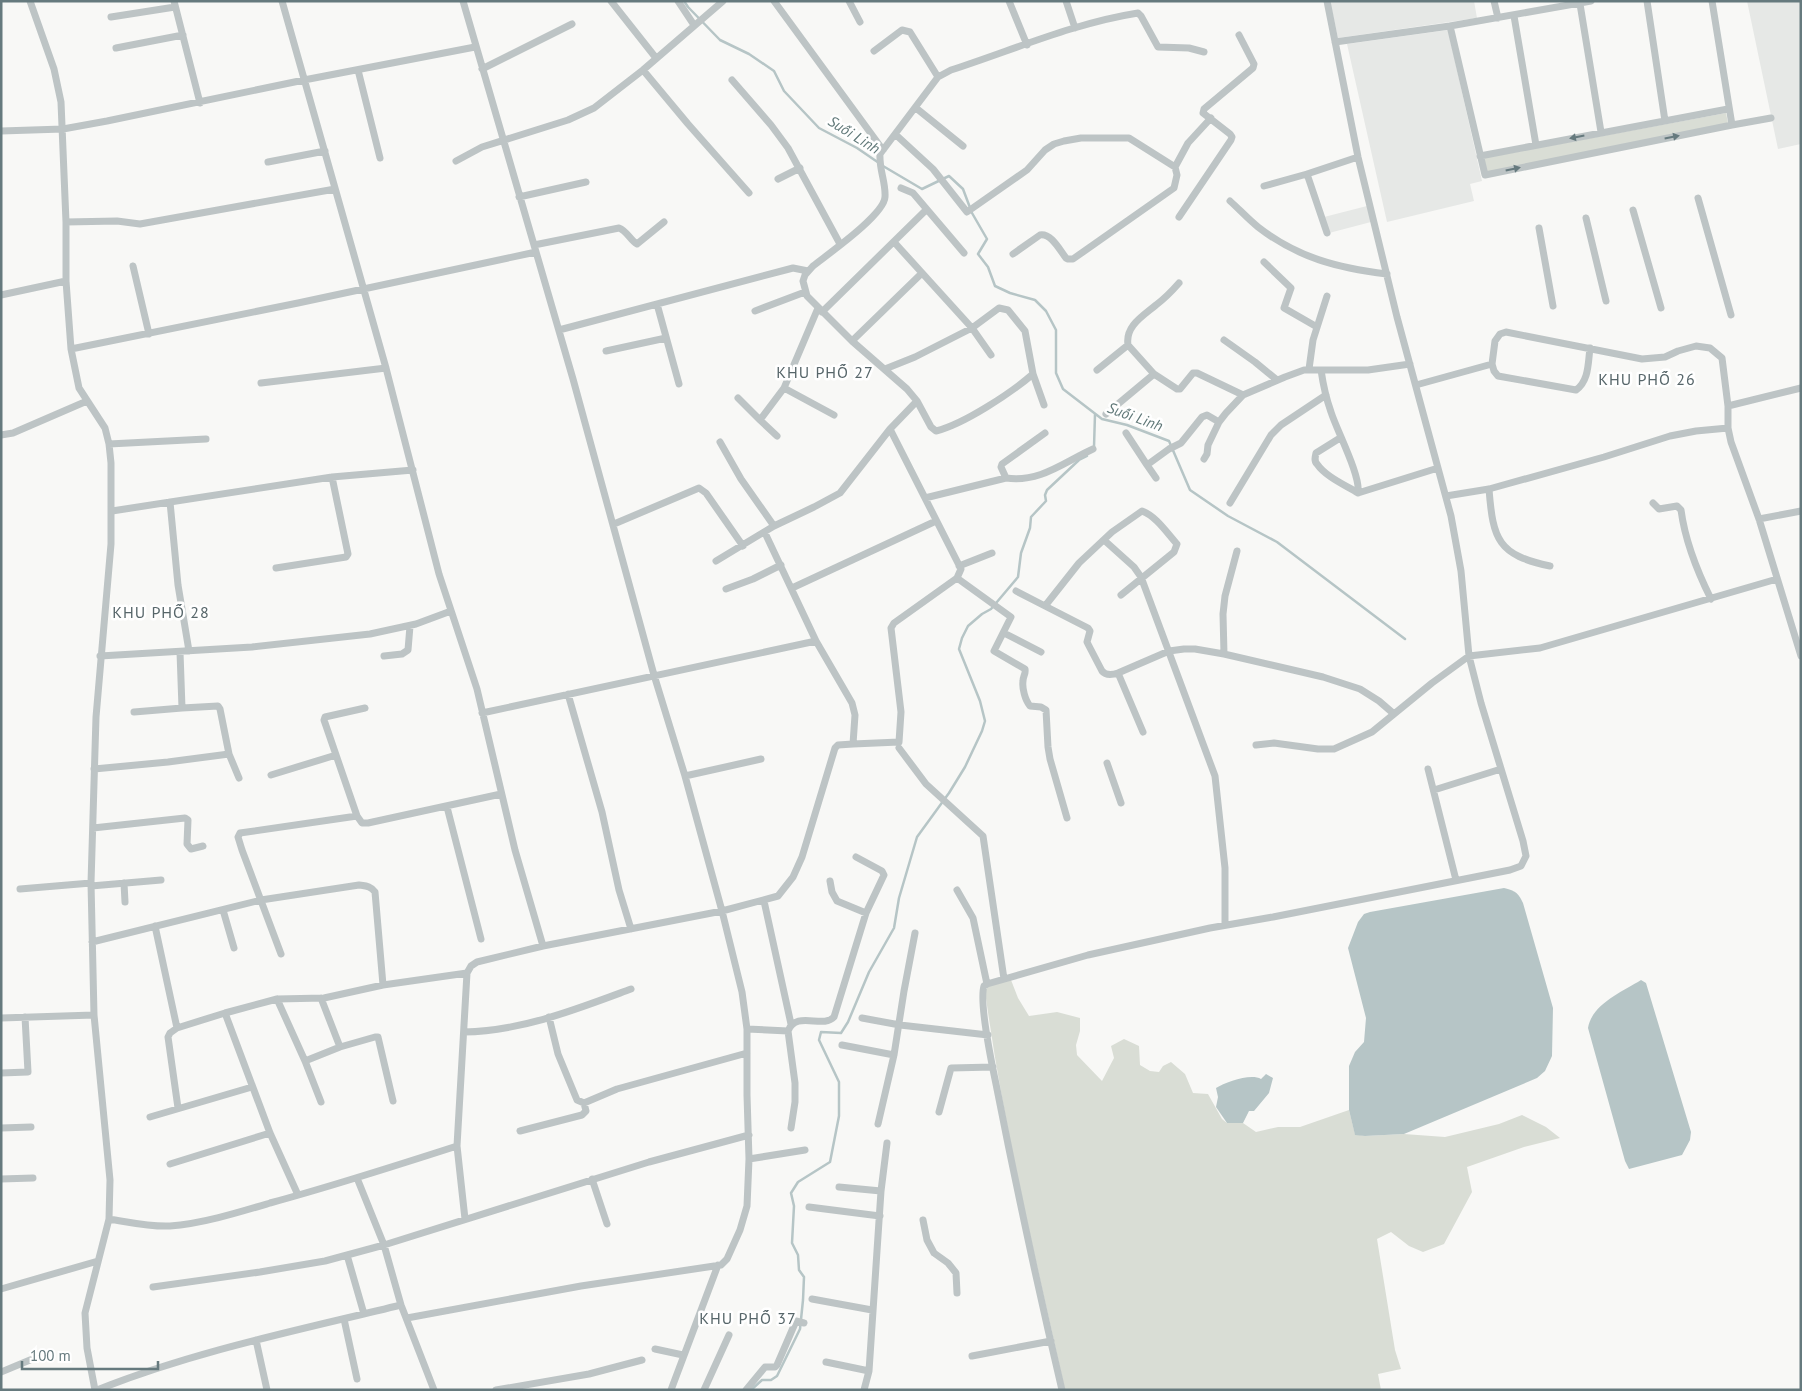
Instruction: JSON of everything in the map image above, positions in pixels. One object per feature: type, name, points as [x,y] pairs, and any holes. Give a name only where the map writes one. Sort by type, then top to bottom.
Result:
[{"type":"street","points":[[30,1],[54,68],[61,102],[66,222],[66,281],[71,349],[79,388],[105,428],[109,444],[112,511],[111,544],[100,656],[94,769],[92,885],[94,1015],[110,1180],[109,1219],[85,1313],[86,1348],[96,1390],[134,1375],[225,1348],[401,1305]]},
{"type":"street","points":[[282,1],[386,368],[428,534],[476,689],[501,794],[543,946]]},
{"type":"street","points":[[407,1318],[581,1286],[721,1265],[727,1259],[747,1206],[750,1160],[747,1030],[742,992],[722,911],[685,776],[654,675],[614,524],[559,330],[463,1]]},
{"type":"street","points":[[611,1],[656,58]]},
{"type":"street","points":[[678,1],[694,25]]},
{"type":"street","points":[[456,161],[482,147],[568,120],[594,108],[643,70],[723,1]]},
{"type":"street","points":[[774,1],[882,152]]},
{"type":"street","points":[[849,1],[860,22]]},
{"type":"street","points":[[1009,1],[1027,44]]},
{"type":"street","points":[[1066,1],[1076,28]]},
{"type":"street","points":[[1062,1390],[1017,1194],[993,1067],[982,989],[986,984],[1088,955],[1225,925],[1510,870],[1521,866],[1526,856],[1469,656],[1461,571],[1446,496],[1410,364],[1358,157],[1327,1]]},
{"type":"street","points":[[1494,1],[1498,18]]},
{"type":"street","points":[[1335,42],[1514,16],[1556,4],[1580,4],[1591,1]]},
{"type":"street","points":[[1647,1],[1665,120]]},
{"type":"street","points":[[1712,1],[1732,126]]},
{"type":"street","points":[[111,17],[174,4],[200,103]]},
{"type":"street","points":[[1580,4],[1601,132]]},
{"type":"street","points":[[1033,374],[1000,398],[970,415],[936,430],[931,427],[917,401],[907,389],[820,310],[806,292],[804,281],[808,271],[881,208],[885,196],[879,165],[882,152],[938,77],[951,70],[1076,28],[1115,17],[1138,14],[1158,46],[1189,48],[1204,52]]},
{"type":"street","points":[[1514,16],[1536,145]]},
{"type":"street","points":[[482,69],[572,24]]},
{"type":"street","points":[[1450,26],[1485,175],[1771,118]]},
{"type":"street","points":[[874,51],[902,30],[906,30],[910,32],[938,77]]},
{"type":"street","points":[[1179,218],[1232,137],[1203,113],[1204,109],[1253,68],[1254,64],[1239,35]]},
{"type":"street","points":[[116,48],[183,36]]},
{"type":"street","points":[[1,131],[63,129],[475,47]]},
{"type":"street","points":[[358,70],[380,158]]},
{"type":"street","points":[[643,70],[749,193]]},
{"type":"street","points":[[732,80],[771,125],[800,168],[840,244]]},
{"type":"street","points":[[916,108],[963,146]]},
{"type":"street","points":[[1480,156],[1728,109]]},
{"type":"street","points":[[1013,254],[1044,234],[1050,237],[1068,260],[1073,259],[1174,188],[1175,167],[1188,143],[1211,118]]},
{"type":"street","points":[[895,134],[938,175],[967,212],[1027,170],[1054,144],[1064,141],[1081,138],[1129,138],[1175,167]]},
{"type":"street","points":[[268,162],[325,151]]},
{"type":"street","points":[[1264,186],[1358,157]]},
{"type":"street","points":[[778,179],[800,168]]},
{"type":"street","points":[[1307,174],[1327,234]]},
{"type":"street","points":[[520,197],[586,182]]},
{"type":"street","points":[[901,188],[913,193],[964,253]]},
{"type":"street","points":[[66,222],[117,220],[140,224],[335,189]]},
{"type":"street","points":[[1698,198],[1731,315]]},
{"type":"street","points":[[1230,201],[1258,227],[1293,249],[1338,267],[1387,274]]},
{"type":"street","points":[[760,420],[784,388],[820,310],[926,210]]},
{"type":"street","points":[[1633,210],[1661,308]]},
{"type":"street","points":[[1586,218],[1606,301]]},
{"type":"street","points":[[71,349],[364,289],[619,228],[623,229],[631,240],[637,244],[664,222]]},
{"type":"street","points":[[1539,228],[1553,306]]},
{"type":"street","points":[[894,242],[972,328],[991,355]]},
{"type":"street","points":[[1264,262],[1291,288],[1284,308],[1317,327]]},
{"type":"street","points":[[133,266],[149,334]]},
{"type":"street","points":[[559,330],[793,268],[808,271]]},
{"type":"street","points":[[852,341],[922,274]]},
{"type":"street","points":[[1,295],[66,281]]},
{"type":"street","points":[[1097,370],[1128,345],[1130,332],[1136,321],[1179,284]]},
{"type":"street","points":[[755,311],[806,292]]},
{"type":"street","points":[[1309,369],[1317,327],[1327,296]]},
{"type":"street","points":[[657,304],[679,384]]},
{"type":"street","points":[[885,370],[972,328],[999,308],[1008,310],[1025,331],[1033,374],[1044,404]]},
{"type":"street","points":[[1590,348],[1586,378],[1582,386],[1576,390],[1498,376],[1492,364],[1495,340],[1500,334],[1506,332],[1590,348],[1642,359],[1665,357],[1696,346],[1710,348],[1722,358],[1731,442],[1759,519],[1801,656]]},
{"type":"street","points":[[606,351],[666,338]]},
{"type":"street","points":[[1224,340],[1277,380]]},
{"type":"street","points":[[1128,345],[1154,374],[1177,389],[1180,389],[1193,373],[1197,373],[1244,395]]},
{"type":"street","points":[[1204,459],[1207,454],[1208,445],[1219,422],[1230,407],[1244,395],[1277,380],[1309,369],[1368,370],[1410,364]]},
{"type":"street","points":[[1416,385],[1492,364]]},
{"type":"street","points":[[262,383],[386,368]]},
{"type":"street","points":[[1320,370],[1340,438],[1347,450],[1359,486],[1358,493]]},
{"type":"street","points":[[1106,414],[1154,374]]},
{"type":"street","points":[[784,388],[834,415]]},
{"type":"street","points":[[1728,406],[1801,388]]},
{"type":"street","points":[[1230,503],[1271,435],[1281,425],[1326,395]]},
{"type":"street","points":[[738,398],[777,436]]},
{"type":"street","points":[[1,435],[13,433],[87,401]]},
{"type":"street","points":[[716,561],[774,526],[840,493],[890,429],[917,401]]},
{"type":"street","points":[[1147,465],[1181,443],[1204,415],[1219,422]]},
{"type":"street","points":[[1446,496],[1489,490],[1670,436],[1728,428]]},
{"type":"street","points":[[465,1219],[457,1146],[467,973],[471,966],[477,962],[543,946],[722,911],[778,896],[793,877],[802,857],[835,748],[838,745],[899,742],[900,712],[892,628],[894,623],[957,578],[961,569],[890,429]]},
{"type":"street","points":[[1126,433],[1156,478]]},
{"type":"street","points":[[1006,478],[1001,467],[1002,464],[1045,434]]},
{"type":"street","points":[[1340,438],[1316,452],[1316,464],[1358,493],[1438,468]]},
{"type":"street","points":[[109,444],[206,439]]},
{"type":"street","points":[[720,442],[741,480],[774,526]]},
{"type":"street","points":[[925,498],[1006,478],[1030,479],[1093,448]]},
{"type":"street","points":[[112,511],[332,477],[413,470]]},
{"type":"street","points":[[276,568],[343,559],[348,554],[332,477]]},
{"type":"street","points":[[614,524],[699,488],[704,491],[743,546]]},
{"type":"street","points":[[1489,490],[1492,520],[1499,539],[1509,552],[1530,562],[1550,566]]},
{"type":"street","points":[[170,502],[178,585],[189,652]]},
{"type":"street","points":[[1653,503],[1659,509],[1677,506],[1681,510],[1682,521],[1689,544],[1711,599]]},
{"type":"street","points":[[1045,606],[1080,563],[1104,540],[1142,511],[1148,513],[1165,530],[1177,544],[1176,548],[1174,552],[1121,594]]},
{"type":"street","points":[[1759,519],[1801,511]]},
{"type":"street","points":[[792,588],[936,521]]},
{"type":"street","points":[[765,533],[816,641],[852,703],[855,715],[853,744]]},
{"type":"street","points":[[1104,540],[1134,567],[1141,577],[1216,776],[1225,868],[1225,925]]},
{"type":"street","points":[[1224,654],[1223,614],[1225,596],[1237,551]]},
{"type":"street","points":[[959,566],[992,553]]},
{"type":"street","points":[[726,588],[753,579],[781,565]]},
{"type":"street","points":[[957,578],[1011,617],[994,650],[1025,669],[1023,681],[1026,700],[1030,706],[1041,707],[1046,710],[1050,759],[1067,818]]},
{"type":"street","points":[[1256,745],[1274,743],[1318,749],[1334,748],[1372,732],[1432,683],[1469,656],[1540,648],[1777,579]]},
{"type":"street","points":[[1016,591],[1088,628],[1090,631],[1087,642],[1088,646],[1104,673],[1111,675],[1118,673],[1169,652],[1196,649],[1323,677],[1360,689],[1379,701],[1394,714]]},
{"type":"street","points":[[100,656],[189,652],[370,634],[410,626],[451,611]]},
{"type":"street","points":[[384,656],[402,654],[408,650],[410,626]]},
{"type":"street","points":[[1004,633],[1041,652]]},
{"type":"street","points":[[482,713],[816,641]]},
{"type":"street","points":[[180,652],[182,708]]},
{"type":"street","points":[[1118,673],[1142,732]]},
{"type":"street","points":[[568,694],[602,812],[619,890],[632,928]]},
{"type":"street","points":[[134,712],[218,706],[230,754],[239,778]]},
{"type":"street","points":[[365,708],[325,718],[324,720],[357,816],[362,823],[447,807],[501,794]]},
{"type":"street","points":[[898,748],[926,784],[983,836],[1004,979]]},
{"type":"street","points":[[94,769],[230,754]]},
{"type":"street","points":[[270,775],[336,755]]},
{"type":"street","points":[[685,776],[761,759]]},
{"type":"street","points":[[1107,762],[1121,803]]},
{"type":"street","points":[[1428,769],[1441,827],[1456,880]]},
{"type":"street","points":[[1434,790],[1501,769]]},
{"type":"street","points":[[447,807],[482,939]]},
{"type":"street","points":[[281,954],[238,837],[240,834],[357,816]]},
{"type":"street","points":[[93,828],[185,818],[188,820],[187,844],[191,849],[203,846]]},
{"type":"street","points":[[747,1030],[790,1028],[803,1020],[828,1020],[834,1017],[866,913],[884,875],[882,871],[856,857]]},
{"type":"street","points":[[20,889],[161,880]]},
{"type":"street","points":[[830,881],[836,901],[866,913]]},
{"type":"street","points":[[124,883],[125,902]]},
{"type":"street","points":[[92,942],[261,900],[359,885],[372,888],[375,892],[383,985]]},
{"type":"street","points":[[957,890],[973,918],[986,984]]},
{"type":"street","points":[[764,901],[790,1028],[795,1083],[792,1128]]},
{"type":"street","points":[[223,910],[234,948]]},
{"type":"street","points":[[156,926],[178,1028]]},
{"type":"street","points":[[878,1124],[894,1056],[904,991],[916,933]]},
{"type":"street","points":[[178,1108],[168,1037],[170,1033],[178,1028],[277,999],[321,998],[383,985],[467,973]]},
{"type":"street","points":[[464,1032],[504,1029],[572,1011],[631,989]]},
{"type":"street","points":[[321,998],[340,1047]]},
{"type":"street","points":[[277,999],[305,1061],[320,1102]]},
{"type":"street","points":[[224,1013],[270,1133],[298,1195]]},
{"type":"street","points":[[1,1018],[94,1015]]},
{"type":"street","points":[[1,1073],[28,1072],[25,1017]]},
{"type":"street","points":[[520,1131],[582,1116],[586,1111],[584,1104],[577,1100],[558,1054],[549,1017]]},
{"type":"street","points":[[862,1018],[900,1025],[988,1035]]},
{"type":"street","points":[[305,1061],[340,1047],[375,1037],[378,1038],[394,1101]]},
{"type":"street","points":[[842,1045],[894,1056]]},
{"type":"street","points":[[584,1104],[618,1089],[747,1053]]},
{"type":"street","points":[[939,1112],[951,1068],[993,1067]]},
{"type":"street","points":[[150,1117],[252,1088]]},
{"type":"street","points":[[1,1128],[31,1127]]},
{"type":"street","points":[[170,1164],[270,1133]]},
{"type":"street","points":[[153,1287],[260,1272],[346,1255],[384,1245],[592,1179],[749,1135]]},
{"type":"street","points":[[864,1390],[869,1371],[881,1191],[887,1143]]},
{"type":"street","points":[[109,1219],[144,1225],[170,1226],[242,1211],[357,1178],[457,1146]]},
{"type":"street","points":[[750,1160],[805,1150]]},
{"type":"street","points":[[1,1179],[33,1178]]},
{"type":"street","points":[[357,1178],[384,1245],[401,1305],[434,1390]]},
{"type":"street","points":[[592,1179],[607,1224]]},
{"type":"street","points":[[839,1188],[881,1191]]},
{"type":"street","points":[[809,1207],[880,1216]]},
{"type":"street","points":[[923,1220],[927,1240],[934,1253],[948,1263],[956,1273],[957,1293]]},
{"type":"street","points":[[346,1255],[364,1314]]},
{"type":"street","points":[[1,1289],[98,1261]]},
{"type":"street","points":[[671,1390],[718,1265]]},
{"type":"street","points":[[812,1300],[872,1310]]},
{"type":"street","points":[[344,1319],[357,1379]]},
{"type":"street","points":[[746,1390],[765,1367],[775,1367],[777,1365],[800,1322]]},
{"type":"street","points":[[704,1390],[729,1335]]},
{"type":"street","points":[[256,1340],[267,1390]]},
{"type":"street","points":[[972,1356],[1050,1341]]},
{"type":"street","points":[[655,1349],[683,1355]]},
{"type":"street","points":[[1,1372],[30,1360]]},
{"type":"street","points":[[496,1390],[590,1374],[642,1360]]},
{"type":"street","points":[[826,1362],[869,1371]]},
{"type":"shaded area","points":[[1330,1],[1474,1],[1477,18],[1338,38]]},
{"type":"shaded area","points":[[1747,1],[1801,1],[1801,144],[1778,149]]},
{"type":"shaded area","points":[[1448,30],[1482,181],[1470,184],[1474,201],[1387,222],[1347,44]]},
{"type":"shaded area","points":[[1726,113],[1728,123],[1487,172],[1484,158]]},
{"type":"shaded area","points":[[1367,206],[1371,222],[1329,233],[1324,217]]},
{"type":"shaded area","points":[[1504,888],[1516,892],[1523,903],[1553,1008],[1552,1056],[1545,1071],[1537,1078],[1404,1134],[1355,1135],[1349,1110],[1349,1066],[1355,1052],[1364,1042],[1366,1018],[1348,948],[1358,922],[1364,914],[1370,912]]},
{"type":"shaded area","points":[[1011,980],[1018,998],[1029,1016],[1057,1012],[1080,1018],[1080,1031],[1076,1045],[1077,1055],[1102,1081],[1114,1058],[1111,1046],[1124,1039],[1139,1046],[1140,1065],[1150,1071],[1159,1072],[1163,1066],[1171,1062],[1185,1074],[1193,1093],[1208,1094],[1222,1119],[1227,1123],[1243,1123],[1256,1132],[1278,1127],[1300,1127],[1349,1110],[1355,1134],[1365,1136],[1404,1134],[1445,1137],[1499,1124],[1522,1115],[1546,1127],[1560,1138],[1524,1147],[1467,1167],[1472,1192],[1444,1244],[1423,1252],[1409,1246],[1391,1232],[1377,1239],[1395,1350],[1401,1369],[1378,1374],[1381,1390],[1065,1390],[1011,1146],[986,998],[988,986]]},
{"type":"shaded area","points":[[1641,980],[1646,983],[1691,1132],[1690,1140],[1682,1155],[1629,1169],[1625,1161],[1588,1028],[1595,1012],[1602,1005]]},
{"type":"shaded area","points":[[1266,1074],[1273,1078],[1269,1093],[1254,1111],[1249,1111],[1243,1123],[1227,1123],[1216,1107],[1218,1097],[1216,1088],[1245,1078],[1257,1077],[1261,1079]]},
{"type":"waterway","name":"Suối Linh","points":[[684,1],[720,40],[749,54],[774,71],[784,91],[819,128],[857,148],[879,163]]},
{"type":"waterway","name":"Suối Linh","points":[[883,166],[922,189],[949,176],[963,189],[972,213],[987,239],[978,254],[988,267],[995,286],[1010,293],[1035,300],[1046,311],[1056,330],[1056,373],[1063,389],[1102,419],[1127,425],[1169,441],[1190,490],[1228,516],[1277,542],[1405,639]]},
{"type":"waterway","points":[[1094,447],[1095,414]]},
{"type":"waterway","points":[[751,1390],[762,1380],[771,1380],[777,1376],[800,1329],[804,1277],[799,1270],[798,1255],[792,1243],[794,1206],[791,1193],[798,1182],[830,1162],[839,1116],[839,1082],[819,1040],[821,1032],[841,1033],[848,1022],[869,972],[894,928],[899,898],[917,837],[949,793],[965,767],[985,721],[980,701],[959,649],[962,638],[968,626],[991,609],[1018,577],[1021,553],[1030,528],[1031,517],[1046,501],[1045,495],[1047,490],[1079,460],[1087,456]]},
{"type":"district","name":"KHU PHỐ 27","points":[[825,372]]},
{"type":"district","name":"KHU PHỐ 26","points":[[1647,379]]},
{"type":"district","name":"KHU PHỐ 28","points":[[161,612]]},
{"type":"district","name":"KHU PHỐ 37","points":[[748,1318]]}]
